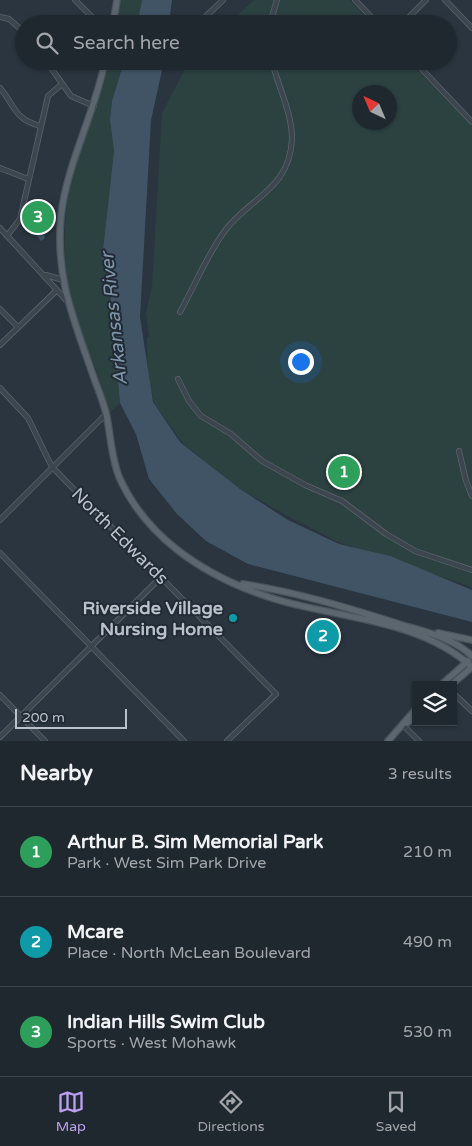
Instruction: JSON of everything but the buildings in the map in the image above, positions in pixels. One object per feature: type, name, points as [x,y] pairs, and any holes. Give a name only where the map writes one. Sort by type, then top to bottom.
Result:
[{"type":"main road","points":[[114,15],[117,0]]},
{"type":"main road","points":[[103,70],[94,106],[76,151],[64,198],[60,234],[66,300],[106,414],[120,478],[150,526],[182,556],[257,593],[410,632],[470,659]]},
{"type":"main road","points":[[236,583],[346,608],[428,632],[454,642],[470,659],[472,667],[456,681]]},
{"type":"main road","points":[[428,632],[472,640]]},
{"type":"main road","points":[[445,681],[470,659]]},
{"type":"main road","points":[[388,741],[412,714]]},
{"type":"main road","points":[[403,725],[412,719]]},
{"type":"street","points":[[75,0],[90,15]]},
{"type":"street","points":[[207,15],[223,0]]},
{"type":"street","points":[[273,15],[277,0]]},
{"type":"street","points":[[354,0],[369,15]]},
{"type":"street","points":[[411,15],[426,0]]},
{"type":"street","points":[[445,0],[472,28]]},
{"type":"street","points":[[0,18],[9,19],[15,24]]},
{"type":"street","points":[[52,70],[75,99],[94,106]]},
{"type":"street","points":[[180,312],[209,255],[225,230],[239,215],[271,189],[286,164],[291,145],[291,131],[274,70]]},
{"type":"street","points":[[423,70],[470,116],[472,122]]},
{"type":"street","points":[[8,236],[20,219],[48,96],[62,84]]},
{"type":"street","points":[[0,88],[18,116],[27,122],[40,126]]},
{"type":"street","points":[[0,168],[28,179]]},
{"type":"street","points":[[0,228],[66,300]]},
{"type":"street","points":[[45,275],[63,280]]},
{"type":"street","points":[[0,345],[57,290]]},
{"type":"street","points":[[0,309],[18,327]]},
{"type":"street","points":[[178,378],[189,401],[202,416],[231,434],[262,461],[305,485],[342,501],[404,545],[424,555],[472,570]]},
{"type":"street","name":"North Edwards","points":[[0,388],[28,418],[52,467],[276,694],[227,741]]},
{"type":"street","points":[[0,520],[106,414]]},
{"type":"street","points":[[459,451],[466,481],[472,496]]},
{"type":"street","points":[[0,553],[184,741]]},
{"type":"street","points":[[0,737],[161,577]]},
{"type":"street","points":[[0,696],[45,741]]},
{"type":"street","points":[[457,697],[472,712]]},
{"type":"street","points":[[403,725],[419,741]]},
{"type":"green space","points":[[120,0],[142,0],[139,15],[117,15]]},
{"type":"green space","points":[[254,0],[350,0],[364,15],[238,15]]},
{"type":"green space","points":[[107,70],[121,70],[112,101],[110,120],[114,151],[102,259],[109,280],[120,403],[109,413],[98,374],[78,327],[73,309],[66,271],[65,252],[66,215],[72,177]]},
{"type":"green space","points":[[184,70],[418,70],[472,126],[472,587],[338,542],[237,487],[184,444],[155,405],[148,380],[147,337],[149,337],[146,313],[152,286],[162,113]]},
{"type":"water","points":[[142,0],[172,0],[170,15],[139,15]]},
{"type":"water","name":"Arkansas River","points":[[121,70],[162,70],[151,120],[140,317],[153,402],[180,442],[240,489],[288,520],[339,544],[390,556],[472,590],[472,622],[248,564],[206,541],[177,514],[149,479],[136,434],[120,403],[109,280],[102,259],[114,151],[110,120],[112,101]]},
{"type":"water","points":[[42,225],[45,238],[41,241],[32,230]]},
{"type":"place","name":"Indian Hills Swim Club","points":[[38,217]]},
{"type":"place","name":"Arthur B. Sim Memorial Park","points":[[344,472]]},
{"type":"place","name":"Riverside Village Nursing Home","points":[[233,618]]},
{"type":"place","name":"Mcare","points":[[323,636]]}]
